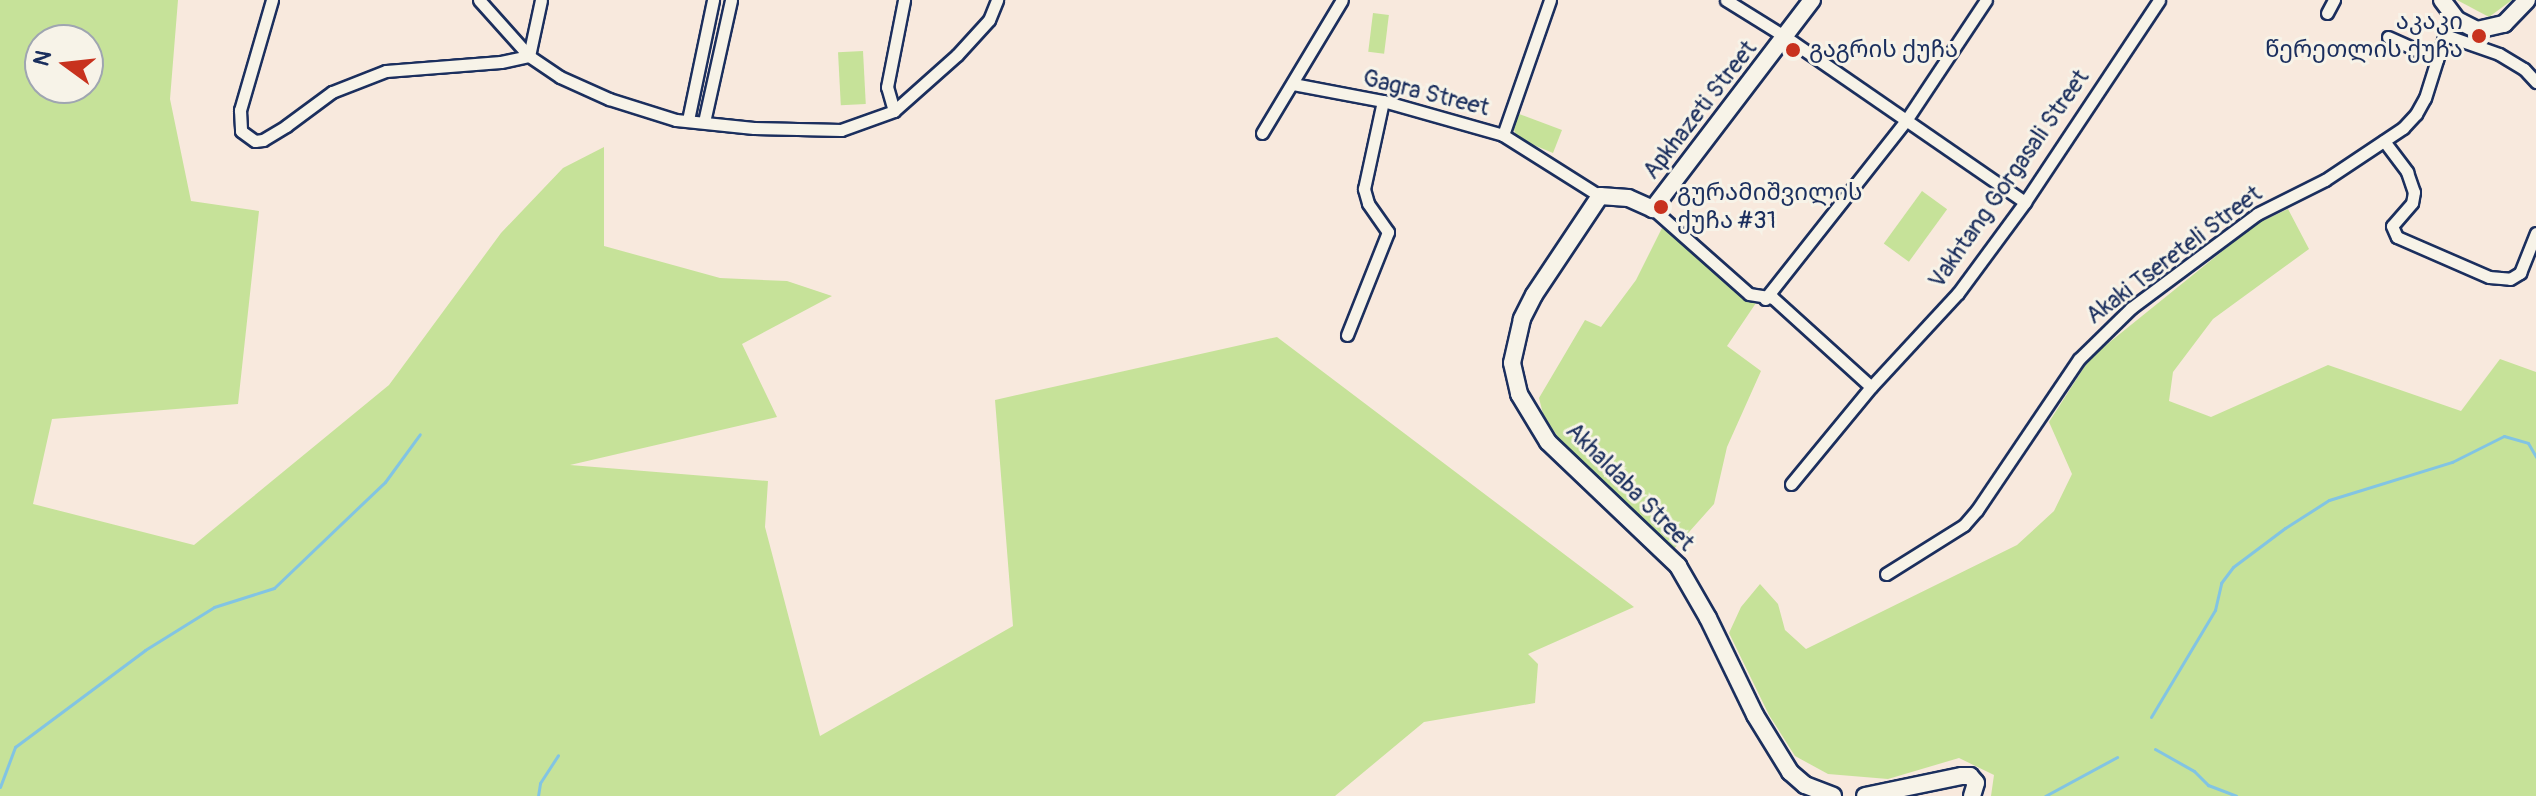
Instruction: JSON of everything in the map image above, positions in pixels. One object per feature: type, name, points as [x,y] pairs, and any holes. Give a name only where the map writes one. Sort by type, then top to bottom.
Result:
[{"type":"street","points":[[272,0],[238,123],[248,139],[255,141],[263,140],[286,126],[332,92],[386,71],[501,62],[529,56]]},
{"type":"street","points":[[479,0],[529,56],[560,77],[609,99],[676,120],[754,128],[841,130],[894,111],[957,55],[989,20],[997,0]]},
{"type":"street","points":[[529,56],[541,0]]},
{"type":"street","points":[[688,120],[713,0]]},
{"type":"street","points":[[704,122],[731,0]]},
{"type":"street","points":[[894,111],[887,87],[904,0]]},
{"type":"street","points":[[1262,133],[1342,0]]},
{"type":"street","name":"Gagra Street","points":[[1293,84],[1383,101],[1503,135],[1550,0]]},
{"type":"street","points":[[1726,0],[1787,38],[2025,202]]},
{"type":"street","name":"Apkhazeti Street","points":[[1653,209],[1787,38],[1812,0]]},
{"type":"street","points":[[1765,299],[1905,122],[1986,0]]},
{"type":"street","name":"Vakhtang Gorgasali Street","points":[[1791,484],[1871,387],[1958,293],[2025,202],[2159,0]]},
{"type":"street","points":[[2327,13],[2334,0]]},
{"type":"street","points":[[2447,7],[2466,26],[2490,30],[2504,24],[2527,0]]},
{"type":"street","name":"Akaki Tsereteli Street","points":[[1886,574],[1964,525],[1980,507],[2079,359],[2131,308],[2257,214],[2325,180],[2384,141],[2416,114],[2445,35],[2447,7]]},
{"type":"street","points":[[2445,35],[2499,54],[2524,69],[2536,82]]},
{"type":"street","points":[[2388,37],[2437,59]]},
{"type":"street","points":[[1347,335],[1388,232],[1368,203],[1364,189],[1383,101]]},
{"type":"street","points":[[1503,135],[1600,196],[1628,198],[1653,209],[1749,294],[1773,298],[1871,387]]},
{"type":"street","points":[[2384,141],[2407,172],[2414,192],[2412,203],[2392,226],[2393,234],[2449,262],[2500,279],[2516,277],[2536,233]]},
{"type":"street","name":"Akhaldaba Street","points":[[1600,196],[1534,295],[1522,319],[1512,363],[1519,394],[1562,458],[1678,566],[1708,618],[1755,715],[1790,772],[1805,785],[1833,796]]},
{"type":"street","points":[[1865,796],[1962,776],[1970,776],[1976,783],[1972,796]]},
{"type":"green space","points":[[0,0],[178,0],[170,99],[191,201],[259,211],[238,404],[52,419],[33,504],[194,545],[389,385],[501,233],[563,168],[604,147],[604,246],[720,278],[787,281],[832,296],[742,344],[777,417],[570,465],[768,481],[765,527],[820,736],[1013,626],[995,400],[1277,337],[1634,607],[1528,654],[1538,664],[1535,703],[1424,722],[1335,796],[0,796]]},
{"type":"green space","points":[[2457,0],[2512,0],[2489,17]]},
{"type":"green space","points":[[1373,13],[1389,15],[1384,54],[1368,52]]},
{"type":"green space","points":[[863,51],[866,104],[841,105],[838,52]]},
{"type":"green space","points":[[1519,114],[1562,130],[1553,153],[1517,138],[1513,127]]},
{"type":"green space","points":[[1922,191],[1947,209],[1909,262],[1884,244]]},
{"type":"green space","points":[[2288,209],[2309,249],[2213,319],[2173,372],[2169,401],[2211,417],[2328,365],[2461,411],[2500,359],[2536,372],[2536,796],[1991,796],[1994,775],[1959,758],[1888,779],[1828,774],[1795,756],[1769,715],[1729,633],[1741,607],[1760,584],[1778,604],[1785,630],[1806,649],[2017,545],[2054,511],[2072,474],[2049,422],[2090,358],[2256,224]]},
{"type":"green space","points":[[1663,226],[1756,303],[1727,346],[1761,371],[1727,447],[1714,504],[1673,550],[1568,453],[1543,414],[1539,398],[1585,320],[1601,327],[1636,280]]},
{"type":"waterway","points":[[0,787],[15,747],[145,650],[214,607],[274,588],[385,482],[420,434]]},
{"type":"waterway","points":[[2151,717],[2215,610],[2221,583],[2233,567],[2285,528],[2329,500],[2452,462],[2504,436],[2528,443],[2536,457]]},
{"type":"waterway","points":[[2155,749],[2194,771],[2208,785],[2236,796]]},
{"type":"waterway","points":[[538,796],[540,783],[558,755]]},
{"type":"waterway","points":[[2045,796],[2117,757]]},
{"type":"place","name":"აკაკი წერეთლის ქუჩა","points":[[2479,36]]},
{"type":"place","name":"გაგრის ქუჩა","points":[[1793,50]]},
{"type":"place","name":"გურამიშვილის ქუჩა #31","points":[[1661,207]]}]
